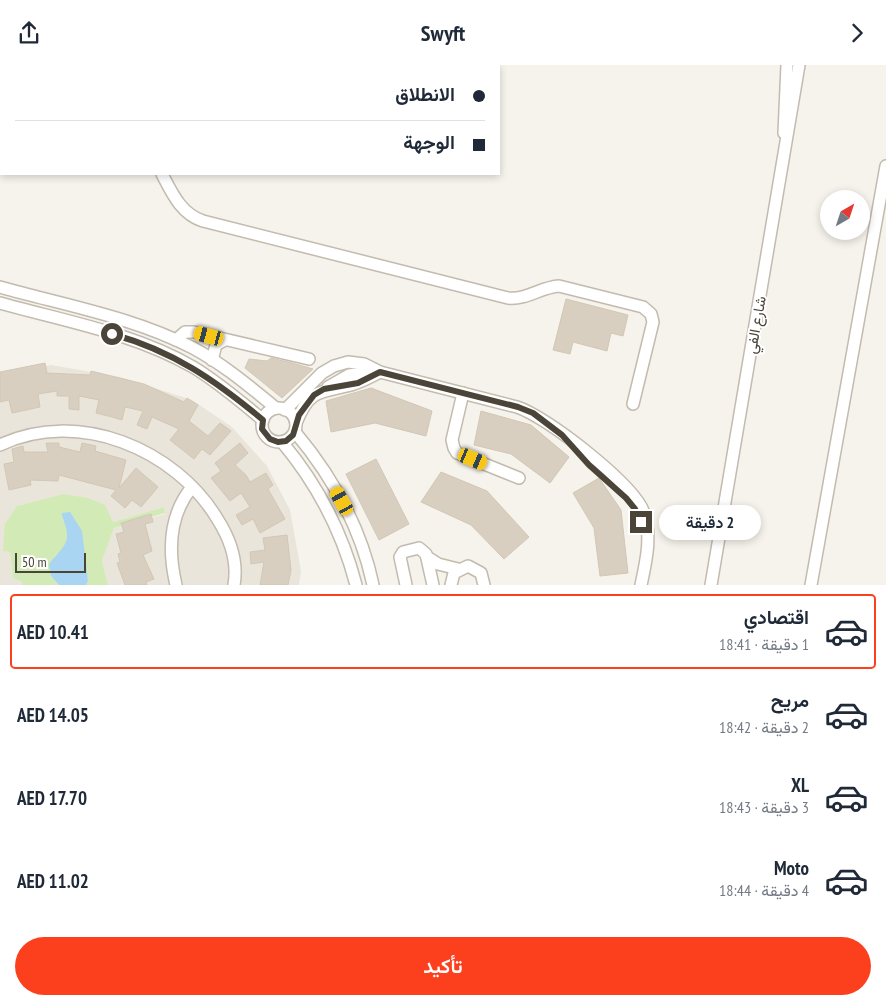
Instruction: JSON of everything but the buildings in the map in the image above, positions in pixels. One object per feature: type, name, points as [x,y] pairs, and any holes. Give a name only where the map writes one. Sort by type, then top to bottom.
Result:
[{"type":"street","points":[[787,65],[783,120],[787,147]]},
{"type":"street","name":"شارع الفي","points":[[711,585],[800,65]]},
{"type":"street","points":[[810,585],[886,166]]},
{"type":"street","points":[[163,175],[182,208],[193,217],[203,221],[508,298],[522,298],[546,288],[559,286],[643,307],[651,314],[653,322],[633,404]]},
{"type":"street","points":[[0,287],[136,325],[176,340],[212,360],[292,415],[295,427],[321,465],[342,501],[359,540],[373,585]]},
{"type":"street","points":[[0,303],[131,340],[159,350],[212,379],[263,420]]},
{"type":"street","points":[[176,340],[182,334],[189,331],[309,359]]},
{"type":"street","points":[[212,360],[216,345],[225,340]]},
{"type":"street","points":[[380,372],[356,373],[342,378],[309,399],[290,439],[282,442],[266,437],[262,429],[263,420],[268,412],[281,409],[322,373],[334,366],[356,362],[380,372],[526,410],[586,453],[637,499],[644,513],[648,540],[641,585]]},
{"type":"street","points":[[334,366],[342,378]]},
{"type":"street","points":[[324,389],[349,385],[380,372]]},
{"type":"street","points":[[463,393],[452,440],[457,453],[519,478]]},
{"type":"street","points":[[0,445],[21,437],[52,432],[98,435],[142,450],[168,467],[192,487],[208,504],[226,533],[233,555],[234,585]]},
{"type":"street","points":[[282,442],[308,474],[328,509],[345,546],[356,585]]},
{"type":"street","points":[[176,585],[172,557],[172,528],[180,504],[192,487]]},
{"type":"street","points":[[406,585],[400,559],[401,554],[419,548],[424,551],[427,557],[433,585]]},
{"type":"street","points":[[427,557],[444,566],[453,577]]},
{"type":"street","points":[[453,577],[468,566],[478,569],[484,578],[484,585]]},
{"type":"street","points":[[430,572],[439,571],[453,577]]},
{"type":"shaded area","points":[[51,365],[120,377],[192,400],[232,427],[267,466],[290,510],[301,571],[299,585],[108,585],[102,561],[114,528],[165,514],[164,507],[113,522],[63,494],[17,506],[3,550],[10,552],[13,578],[22,582],[22,585],[0,585],[0,374]]},
{"type":"green space","points":[[63,494],[88,498],[105,505],[113,522],[164,507],[165,513],[114,528],[102,561],[108,585],[86,585],[88,581],[83,551],[62,515],[69,533],[65,548],[55,556],[51,576],[59,585],[22,585],[22,582],[13,578],[10,552],[3,551],[5,524],[17,506]]},
{"type":"water","points":[[70,512],[82,531],[88,581],[86,585],[59,585],[51,576],[49,564],[66,543],[67,538],[62,513]]},
{"type":"route","points":[[112,334],[152,347],[193,367],[212,379],[263,420],[262,429],[266,437],[278,442],[290,439],[295,432],[296,423],[302,409],[314,395],[324,389],[358,383],[380,372],[518,407],[533,413],[562,435],[589,465],[631,503],[641,522]]}]
